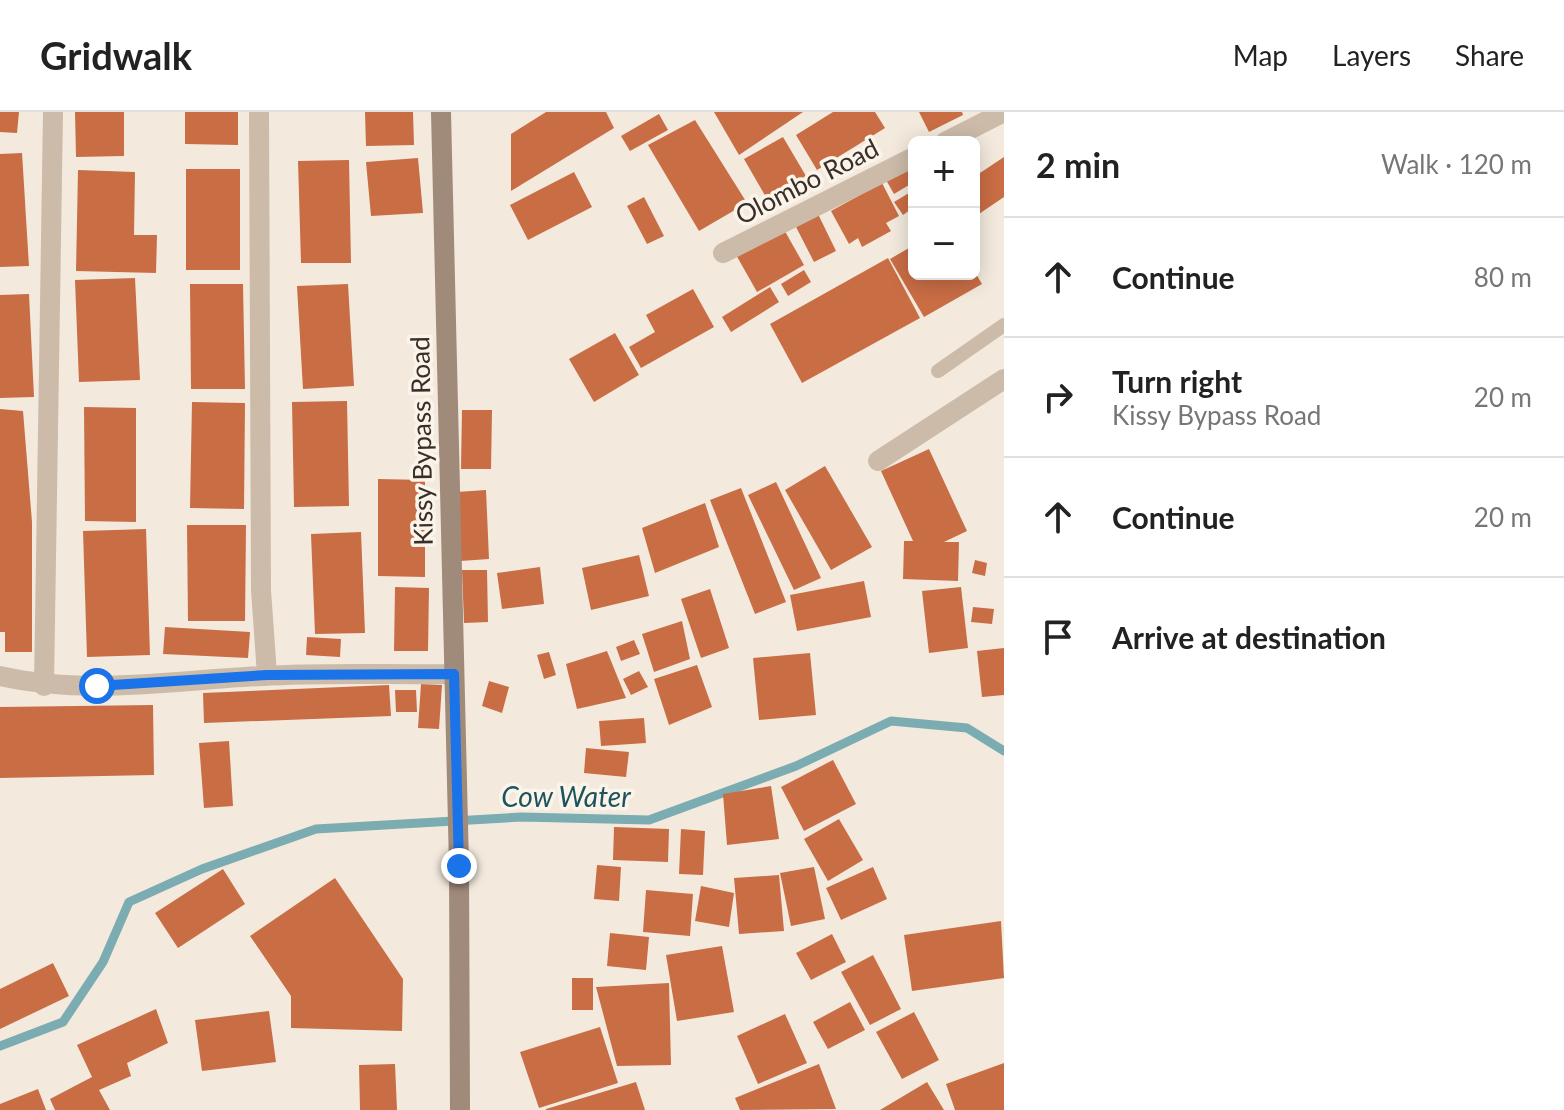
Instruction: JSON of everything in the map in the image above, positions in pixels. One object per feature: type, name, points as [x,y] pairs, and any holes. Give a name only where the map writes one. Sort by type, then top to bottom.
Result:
[{"type":"main road","name":"Kissy Bypass Road","points":[[441,112],[459,866],[460,1110]]},
{"type":"street","points":[[44,686],[53,112]]},
{"type":"street","points":[[259,112],[261,590],[267,675]]},
{"type":"street","points":[[957,136],[1004,112]]},
{"type":"street","name":"Olombo Road","points":[[723,253],[908,160]]},
{"type":"street","points":[[878,461],[1004,379]]},
{"type":"street","points":[[0,676],[44,686],[267,675],[454,674]]},
{"type":"lane","points":[[938,371],[1004,325]]},
{"type":"building","points":[[0,112],[19,112],[17,133],[0,132]]},
{"type":"building","points":[[75,112],[124,112],[124,156],[76,157]]},
{"type":"building","points":[[185,112],[238,112],[238,145],[185,144]]},
{"type":"building","points":[[365,112],[413,112],[414,145],[366,146]]},
{"type":"building","points":[[546,112],[606,112],[614,128],[511,191],[511,134]]},
{"type":"building","points":[[714,112],[803,112],[739,155]]},
{"type":"building","points":[[833,112],[875,112],[885,128],[817,170],[796,135]]},
{"type":"building","points":[[919,112],[962,112],[963,115],[929,132]]},
{"type":"building","points":[[659,114],[668,130],[630,151],[621,136]]},
{"type":"building","points":[[695,120],[747,203],[699,231],[648,145]]},
{"type":"building","points":[[783,137],[806,176],[767,199],[744,159]]},
{"type":"building","points":[[22,153],[29,266],[0,267],[0,154]]},
{"type":"building","points":[[1004,157],[1004,197],[980,213],[980,208],[980,173]]},
{"type":"building","points":[[418,158],[423,213],[371,216],[366,162]]},
{"type":"building","points":[[349,160],[351,263],[301,263],[298,161]]},
{"type":"building","points":[[908,167],[908,186],[894,194],[886,180]]},
{"type":"building","points":[[186,169],[240,169],[240,270],[186,270]]},
{"type":"building","points":[[78,170],[135,172],[134,235],[157,235],[156,273],[76,271]]},
{"type":"building","points":[[574,172],[592,207],[528,240],[510,205]]},
{"type":"building","points":[[882,183],[899,216],[886,223],[891,231],[862,247],[858,238],[849,244],[831,211]]},
{"type":"building","points":[[908,194],[908,211],[903,215],[894,202]]},
{"type":"building","points":[[644,197],[664,236],[647,244],[627,206]]},
{"type":"building","points":[[818,214],[836,251],[814,262],[795,225]]},
{"type":"building","points":[[782,226],[804,265],[757,292],[735,253]]},
{"type":"building","points":[[908,248],[908,280],[980,280],[982,284],[924,317],[890,259]]},
{"type":"building","points":[[888,258],[920,318],[802,383],[770,324]]},
{"type":"building","points":[[804,270],[811,282],[788,296],[781,284]]},
{"type":"building","points":[[135,278],[140,380],[79,382],[75,280]]},
{"type":"building","points":[[190,284],[243,284],[245,389],[191,389]]},
{"type":"building","points":[[348,284],[354,386],[303,389],[297,286]]},
{"type":"building","points":[[770,287],[779,302],[731,332],[722,317]]},
{"type":"building","points":[[693,289],[714,327],[641,368],[629,347],[655,332],[646,315]]},
{"type":"building","points":[[29,294],[34,397],[0,398],[0,295]]},
{"type":"building","points":[[615,333],[639,375],[594,402],[569,359]]},
{"type":"building","points":[[347,401],[349,506],[294,507],[292,402]]},
{"type":"building","points":[[192,402],[245,403],[244,509],[190,508]]},
{"type":"building","points":[[84,407],[136,408],[136,522],[85,521]]},
{"type":"building","points":[[0,409],[23,411],[32,522],[32,652],[5,652],[5,632],[0,632]]},
{"type":"building","points":[[462,410],[492,410],[491,469],[461,469]]},
{"type":"building","points":[[929,449],[967,531],[944,542],[959,542],[958,581],[903,579],[904,541],[913,541],[881,471]]},
{"type":"building","points":[[825,466],[872,547],[831,570],[785,490]]},
{"type":"building","points":[[378,479],[425,480],[425,577],[378,576]]},
{"type":"building","points":[[776,482],[821,578],[794,590],[748,495]]},
{"type":"building","points":[[741,488],[786,602],[755,614],[710,500]]},
{"type":"building","points":[[486,490],[489,559],[460,561],[457,492]]},
{"type":"building","points":[[705,503],[719,547],[655,573],[642,528]]},
{"type":"building","points":[[187,525],[246,525],[245,621],[188,621]]},
{"type":"building","points":[[146,529],[150,655],[87,657],[83,531]]},
{"type":"building","points":[[361,532],[365,633],[315,634],[311,534]]},
{"type":"building","points":[[639,555],[649,596],[591,610],[582,568]]},
{"type":"building","points":[[975,560],[987,563],[985,576],[972,573]]},
{"type":"building","points":[[540,567],[544,604],[502,609],[497,573]]},
{"type":"building","points":[[462,570],[487,570],[488,622],[464,623]]},
{"type":"building","points":[[864,581],[871,617],[797,631],[790,595]]},
{"type":"building","points":[[395,587],[429,588],[428,651],[394,651]]},
{"type":"building","points":[[961,587],[968,648],[929,653],[922,591]]},
{"type":"building","points":[[710,589],[729,648],[701,658],[681,599]]},
{"type":"building","points":[[973,607],[994,609],[992,624],[971,622]]},
{"type":"building","points":[[682,621],[690,659],[654,672],[642,634]]},
{"type":"building","points":[[165,627],[250,632],[248,658],[163,654]]},
{"type":"building","points":[[307,637],[341,639],[340,657],[306,655]]},
{"type":"building","points":[[634,640],[640,654],[621,661],[616,647]]},
{"type":"building","points":[[1004,648],[1004,695],[982,697],[977,651]]},
{"type":"building","points":[[607,651],[626,698],[577,709],[566,664]]},
{"type":"building","points":[[549,652],[556,675],[544,679],[537,655]]},
{"type":"building","points":[[810,653],[816,715],[759,720],[753,658]]},
{"type":"building","points":[[697,665],[712,707],[669,725],[654,679]]},
{"type":"building","points":[[639,671],[648,687],[631,695],[623,679]]},
{"type":"building","points":[[489,681],[509,687],[502,713],[482,706]]},
{"type":"building","points":[[421,684],[442,685],[439,729],[418,728]]},
{"type":"building","points":[[389,685],[391,716],[204,723],[203,693]]},
{"type":"building","points":[[395,690],[416,690],[417,712],[396,712]]},
{"type":"building","points":[[153,705],[154,775],[0,778],[0,707]]},
{"type":"building","points":[[644,718],[646,743],[601,746],[599,721]]},
{"type":"building","points":[[229,741],[233,806],[204,808],[199,743]]},
{"type":"building","points":[[586,748],[629,752],[626,777],[584,773]]},
{"type":"building","points":[[833,760],[856,804],[804,831],[781,787]]},
{"type":"building","points":[[771,786],[779,839],[727,845],[723,794]]},
{"type":"building","points":[[839,819],[863,860],[828,881],[804,839]]},
{"type":"building","points":[[614,827],[669,829],[668,862],[613,860]]},
{"type":"building","points":[[681,829],[705,831],[703,875],[679,874]]},
{"type":"building","points":[[597,865],[621,867],[619,901],[594,899]]},
{"type":"building","points":[[814,867],[825,919],[791,926],[780,873]]},
{"type":"building","points":[[873,867],[887,899],[841,920],[826,888]]},
{"type":"building","points":[[223,869],[245,904],[178,948],[155,913]]},
{"type":"building","points":[[779,875],[784,931],[739,934],[734,878]]},
{"type":"building","points":[[335,878],[403,979],[402,1031],[291,1028],[291,996],[250,936]]},
{"type":"building","points":[[701,886],[734,893],[729,927],[695,921]]},
{"type":"building","points":[[646,890],[693,894],[690,936],[643,932]]},
{"type":"building","points":[[1001,921],[1004,978],[912,991],[904,935]]},
{"type":"building","points":[[610,933],[649,937],[646,970],[607,966]]},
{"type":"building","points":[[832,934],[846,962],[811,980],[796,953]]},
{"type":"building","points":[[722,946],[734,1012],[677,1021],[666,955]]},
{"type":"building","points":[[873,955],[901,1009],[870,1025],[841,972]]},
{"type":"building","points":[[53,963],[69,996],[0,1029],[0,989]]},
{"type":"building","points":[[572,978],[593,978],[593,1010],[572,1010]]},
{"type":"building","points":[[669,983],[671,1065],[617,1066],[596,987]]},
{"type":"building","points":[[850,1002],[865,1030],[828,1049],[813,1022]]},
{"type":"building","points":[[156,1009],[168,1043],[127,1063],[131,1076],[99,1090],[110,1110],[55,1110],[50,1099],[92,1077],[77,1045]]},
{"type":"building","points":[[269,1011],[276,1062],[202,1071],[195,1020]]},
{"type":"building","points":[[914,1012],[939,1060],[902,1079],[876,1032]]},
{"type":"building","points":[[785,1014],[807,1063],[758,1084],[737,1036]]},
{"type":"building","points":[[600,1027],[618,1083],[539,1108],[520,1052]]},
{"type":"building","points":[[1004,1063],[1004,1110],[955,1110],[946,1084]]},
{"type":"building","points":[[395,1064],[397,1110],[360,1110],[359,1065]]},
{"type":"building","points":[[819,1064],[836,1109],[740,1110],[735,1098]]},
{"type":"building","points":[[636,1082],[645,1110],[546,1110],[546,1109]]},
{"type":"building","points":[[927,1082],[944,1110],[880,1110]]},
{"type":"building","points":[[38,1089],[46,1110],[0,1110],[0,1104]]},
{"type":"waterway","name":"Cow Water","points":[[0,1046],[63,1022],[103,962],[129,902],[202,869],[316,829],[521,817],[649,820],[796,766],[891,721],[967,728],[1004,751]]},
{"type":"route","points":[[97,686],[267,675],[454,674],[459,866]]}]
